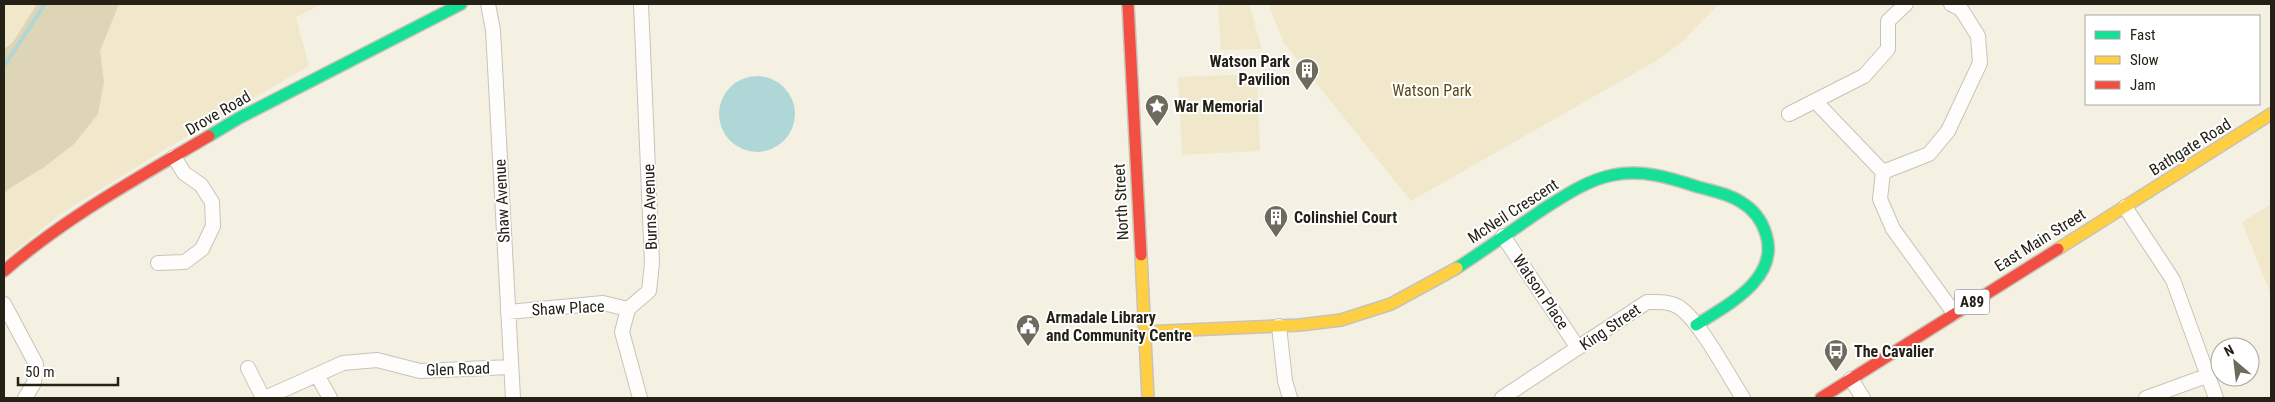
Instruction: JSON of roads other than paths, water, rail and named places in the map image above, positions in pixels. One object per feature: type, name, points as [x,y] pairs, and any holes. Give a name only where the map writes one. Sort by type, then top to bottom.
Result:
[{"type":"street","name":"Drove Road","points":[[4,271],[35,244],[81,212],[239,118],[462,4]]},
{"type":"street","name":"Shaw Avenue","points":[[488,4],[493,30],[513,398]]},
{"type":"street","name":"Burns Avenue","points":[[628,309],[649,291],[652,263],[641,4]]},
{"type":"street","name":"North Street","points":[[1128,4],[1148,398]]},
{"type":"street","points":[[1789,114],[1864,76],[1888,50],[1888,21],[1906,4]]},
{"type":"street","points":[[1884,172],[1928,154],[1944,137],[1980,62],[1978,36],[1961,9],[1951,4]]},
{"type":"street","points":[[1816,102],[1884,172]]},
{"type":"street","name":"Bathgate Road","points":[[2125,207],[2271,114]]},
{"type":"street","points":[[158,263],[185,262],[202,249],[213,226],[212,202],[201,185],[184,173],[174,157]]},
{"type":"street","points":[[1884,172],[1880,199],[1893,229],[1954,313]]},
{"type":"street","name":"McNeil Crescent","points":[[1144,332],[1340,322],[1393,304],[1444,276],[1580,186],[1613,175],[1647,174],[1666,176],[1741,201],[1758,216],[1769,237],[1770,251],[1765,267],[1752,287],[1696,325]]},
{"type":"street","points":[[2125,207],[2173,280],[2216,398]]},
{"type":"street","name":"East Main Street","points":[[1821,398],[2125,207]]},
{"type":"street","name":"Watson Place","points":[[1504,236],[1578,348]]},
{"type":"street","name":"King Street","points":[[1502,398],[1647,302],[1664,301],[1679,307],[1696,325],[1743,398]]},
{"type":"street","points":[[4,304],[36,364],[34,383],[25,398]]},
{"type":"street","name":"Shaw Place","points":[[508,312],[602,304],[628,309]]},
{"type":"street","points":[[628,309],[622,332],[640,398]]},
{"type":"street","points":[[1279,326],[1285,381],[1290,398]]},
{"type":"street","name":"Glen Road","points":[[248,368],[264,398],[343,363],[378,360],[420,372],[511,367]]},
{"type":"street","points":[[318,375],[330,398]]},
{"type":"street","points":[[2146,398],[2208,375]]},
{"type":"street","points":[[1851,379],[1864,398]]},
{"type":"water","points":[[750,76],[764,76],[778,82],[789,93],[795,107],[792,129],[784,141],[764,152],[750,152],[736,146],[725,135],[719,121],[719,107],[725,93],[736,82]]},
{"type":"waterway","points":[[4,66],[45,4]]},
{"type":"place","name":"Watson Park Pavilion","points":[[1307,91]]},
{"type":"place","name":"War Memorial","points":[[1157,127]]},
{"type":"place","name":"Colinshiel Court","points":[[1276,238]]},
{"type":"place","name":"Armadale Library and Community Centre","points":[[1028,347]]},
{"type":"place","name":"The Cavalier","points":[[1836,372]]},
{"type":"park label","name":"Watson Park","points":[[1432,90]]}]
